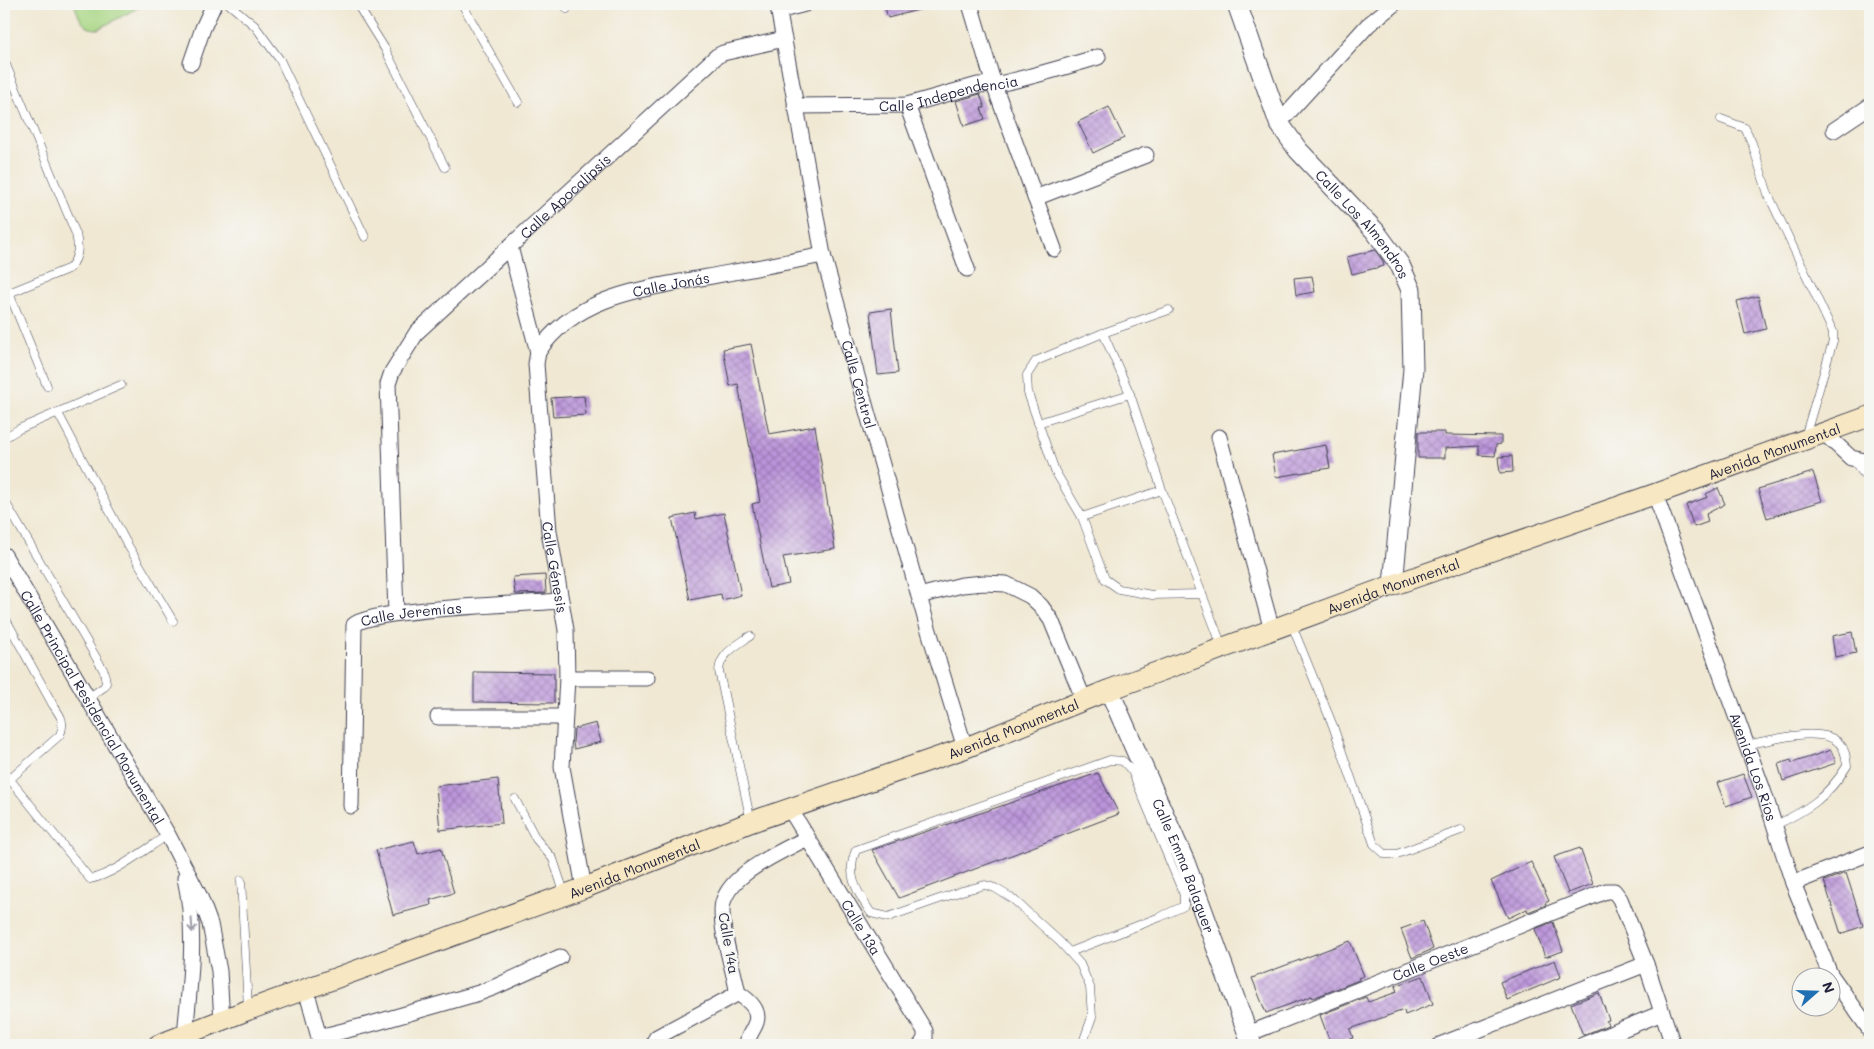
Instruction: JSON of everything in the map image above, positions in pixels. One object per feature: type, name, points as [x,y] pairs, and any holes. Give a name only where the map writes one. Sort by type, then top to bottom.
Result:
[{"type":"main road","name":"Avenida Monumental","points":[[158,1045],[190,1038],[248,1010],[584,888],[752,822],[965,748],[1109,690],[1393,585],[1655,494],[1870,416]]},
{"type":"street","points":[[191,63],[203,28],[214,4]]},
{"type":"street","name":"Calle Central","points":[[805,4],[782,10],[779,14],[823,255],[919,596],[965,748]]},
{"type":"street","points":[[970,4],[994,85],[1054,249]]},
{"type":"street","name":"Calle Los Almendros","points":[[1237,4],[1279,123],[1298,150],[1375,231],[1400,265],[1411,290],[1412,369],[1393,585]]},
{"type":"street","points":[[1279,123],[1368,25],[1394,4]]},
{"type":"street","name":"Calle Apocalipsis","points":[[396,613],[388,384],[392,372],[418,332],[717,56],[784,39]]},
{"type":"street","name":"Calle Independencia","points":[[795,106],[907,105],[978,85],[987,83],[994,85],[1098,57]]},
{"type":"street","points":[[907,105],[967,269]]},
{"type":"street","points":[[1834,130],[1870,106]]},
{"type":"street","points":[[1035,198],[1146,155]]},
{"type":"street","name":"Calle Génesis","points":[[510,247],[538,352],[536,364],[549,531],[566,630],[567,678],[562,767],[584,888]]},
{"type":"street","name":"Calle Jonás","points":[[538,352],[548,337],[567,320],[612,297],[666,284],[823,255]]},
{"type":"street","points":[[1813,436],[1851,458],[1870,462]]},
{"type":"street","points":[[1219,437],[1281,627]]},
{"type":"street","name":"Avenida Los Ríos","points":[[1655,494],[1746,745],[1793,883],[1830,974],[1870,1030]]},
{"type":"street","name":"Calle Principal Residencial Monumental","points":[[4,555],[168,835],[200,897],[210,924],[218,963],[222,1021]]},
{"type":"street","points":[[919,596],[962,585],[984,583],[1006,584],[1030,596],[1041,606],[1051,620],[1084,700]]},
{"type":"street","name":"Calle Jeremías","points":[[351,806],[354,625],[359,620],[396,613],[560,601]]},
{"type":"street","points":[[567,678],[647,678]]},
{"type":"street","name":"Calle Emma Balaguer","points":[[1109,690],[1184,862],[1250,1040]]},
{"type":"street","points":[[438,717],[564,717]]},
{"type":"street","name":"Calle 13a","points":[[790,809],[925,1031],[925,1039],[921,1045]]},
{"type":"street","name":"Calle 14a","points":[[655,1045],[657,1037],[735,995],[722,908],[725,894],[744,873],[807,838]]},
{"type":"street","points":[[1793,883],[1870,853]]},
{"type":"street","name":"Calle Principal Residencial Monumental","points":[[181,860],[190,900],[193,926],[190,1038]]},
{"type":"street","name":"Calle Oeste","points":[[1250,1040],[1327,1004],[1606,891],[1614,891],[1620,899],[1646,964]]},
{"type":"street","points":[[306,989],[320,1041],[371,1024],[479,993],[560,957]]},
{"type":"street","points":[[192,963],[218,963]]},
{"type":"street","points":[[1440,1045],[1646,964],[1674,1045]]},
{"type":"street","points":[[736,992],[752,1004],[756,1014],[756,1022],[747,1039],[747,1045]]},
{"type":"street","points":[[1583,1045],[1662,1012]]},
{"type":"lane","points":[[229,4],[255,26],[280,60],[365,237]]},
{"type":"lane","points":[[357,4],[385,49],[445,167]]},
{"type":"lane","points":[[462,4],[518,102]]},
{"type":"lane","points":[[4,60],[76,234],[79,247],[77,258],[70,268],[6,294],[47,386]]},
{"type":"lane","points":[[1721,119],[1745,128],[1752,143],[1768,194],[1832,332],[1833,342],[1813,436]]},
{"type":"lane","points":[[1169,310],[1102,333],[1036,361],[1027,375],[1028,393],[1055,471],[1082,517],[1105,579],[1119,589],[1152,594],[1202,594]]},
{"type":"lane","points":[[1102,333],[1130,394],[1162,490],[1223,648]]},
{"type":"lane","points":[[4,438],[19,429],[121,385]]},
{"type":"lane","points":[[1038,423],[1130,394]]},
{"type":"lane","points":[[58,413],[126,542],[173,621]]},
{"type":"lane","points":[[1851,458],[1870,482]]},
{"type":"lane","points":[[1082,517],[1162,490]]},
{"type":"lane","points":[[4,500],[104,671],[106,683],[104,687],[88,698]]},
{"type":"lane","points":[[4,616],[53,705],[62,717],[63,726],[60,735],[9,780]]},
{"type":"lane","points":[[1281,627],[1333,726],[1374,844],[1385,854],[1398,854],[1461,830]]},
{"type":"lane","points":[[750,636],[726,654],[720,661],[719,672],[752,822]]},
{"type":"lane","points":[[1746,745],[1816,734],[1829,736],[1841,744],[1845,754],[1847,766],[1821,799],[1804,811],[1774,826]]},
{"type":"lane","points":[[1070,952],[1184,906],[1184,895],[1132,772],[1124,761],[1110,760],[856,850],[851,861],[856,889],[870,913],[888,917],[984,885],[996,888],[1013,899],[1070,952],[1080,964],[1090,987],[1092,1017],[1082,1045]]},
{"type":"lane","points":[[4,772],[90,879],[98,878],[109,872],[168,835]]},
{"type":"lane","points":[[515,799],[536,839],[553,859],[565,895]]},
{"type":"lane","points":[[241,880],[248,1010]]},
{"type":"green space","points":[[74,4],[145,4],[98,29],[88,27],[82,22]]},
{"type":"building","points":[[884,4],[924,4],[925,8],[888,18]]},
{"type":"building","points":[[980,94],[985,108],[981,108],[985,119],[964,126],[956,101]]},
{"type":"building","points":[[1109,107],[1124,138],[1093,153],[1078,122]]},
{"type":"building","points":[[1375,250],[1383,261],[1384,266],[1352,274],[1347,257]]},
{"type":"building","points":[[1312,276],[1315,292],[1296,295],[1294,278]]},
{"type":"building","points":[[1758,296],[1766,329],[1745,334],[1737,301]]},
{"type":"building","points":[[891,309],[898,373],[878,375],[870,312]]},
{"type":"building","points":[[751,344],[769,434],[815,426],[835,549],[783,557],[789,584],[769,588],[752,504],[760,502],[738,384],[730,386],[723,349]]},
{"type":"building","points":[[584,396],[586,415],[553,417],[551,398]]},
{"type":"building","points":[[1418,432],[1445,432],[1445,435],[1501,436],[1501,444],[1496,445],[1495,456],[1479,455],[1479,446],[1445,448],[1445,458],[1418,458]]},
{"type":"building","points":[[1326,445],[1330,468],[1276,477],[1272,455]]},
{"type":"building","points":[[1512,456],[1513,472],[1500,473],[1498,457]]},
{"type":"building","points":[[1813,472],[1822,501],[1767,518],[1758,489]]},
{"type":"building","points":[[1718,488],[1725,504],[1706,514],[1708,522],[1694,527],[1686,505],[1708,497],[1706,494]]},
{"type":"building","points":[[695,513],[696,519],[724,513],[741,595],[722,600],[721,594],[690,600],[672,518]]},
{"type":"building","points":[[545,575],[546,593],[515,594],[513,577]]},
{"type":"building","points":[[1852,632],[1856,653],[1835,657],[1832,636]]},
{"type":"building","points":[[474,672],[554,673],[554,703],[474,702]]},
{"type":"building","points":[[596,723],[601,742],[574,749],[574,729]]},
{"type":"building","points":[[1831,750],[1836,763],[1783,781],[1778,764],[1791,760],[1792,763]]},
{"type":"building","points":[[1098,773],[1119,814],[899,898],[872,850]]},
{"type":"building","points":[[1743,774],[1752,797],[1726,806],[1717,783]]},
{"type":"building","points":[[498,779],[502,823],[440,830],[436,786]]},
{"type":"building","points":[[414,841],[418,854],[441,848],[454,893],[430,900],[431,905],[393,915],[376,850]]},
{"type":"building","points":[[1580,848],[1593,884],[1568,893],[1554,857]]},
{"type":"building","points":[[1531,862],[1549,901],[1545,903],[1546,905],[1528,912],[1527,909],[1508,918],[1491,881]]},
{"type":"building","points":[[1846,873],[1863,926],[1841,934],[1824,881]]},
{"type":"building","points":[[1423,921],[1433,949],[1412,958],[1401,929]]},
{"type":"building","points":[[1553,922],[1563,951],[1545,957],[1535,929]]},
{"type":"building","points":[[1350,941],[1364,976],[1358,978],[1359,980],[1313,998],[1312,996],[1266,1013],[1252,978]]},
{"type":"building","points":[[1555,960],[1561,977],[1507,1000],[1500,982]]},
{"type":"building","points":[[1423,976],[1433,1004],[1405,1015],[1404,1010],[1350,1029],[1353,1038],[1331,1045],[1320,1015],[1366,997],[1368,1002],[1397,992],[1395,986]]},
{"type":"building","points":[[1599,993],[1609,1020],[1606,1021],[1608,1025],[1583,1035],[1571,1004]]}]
